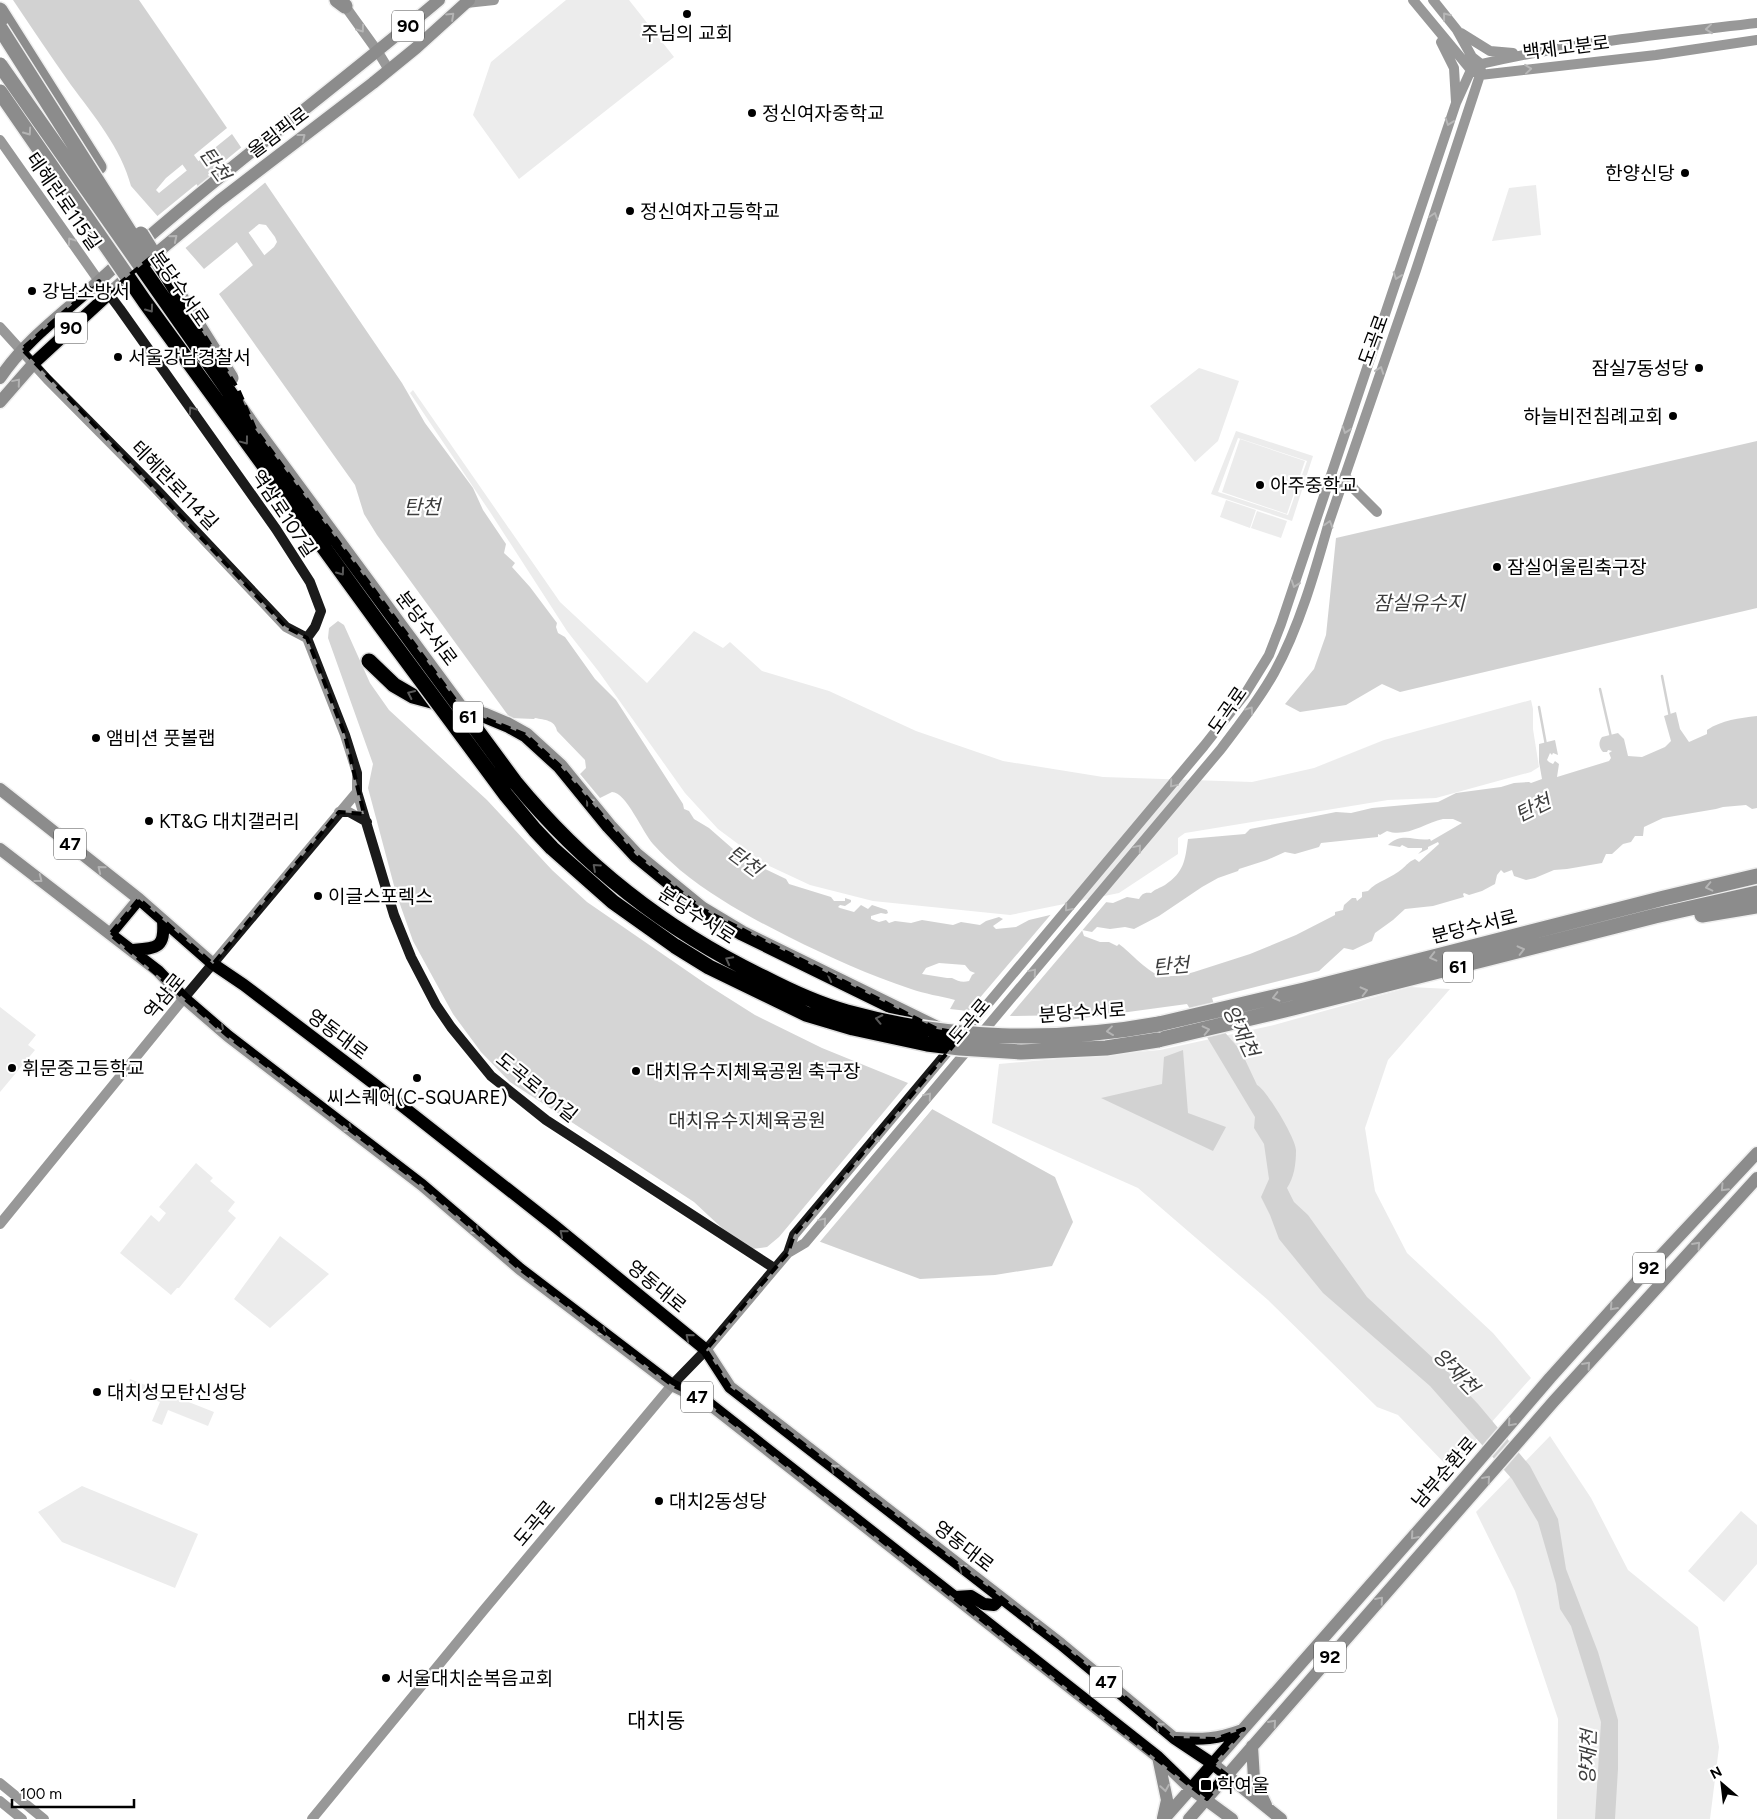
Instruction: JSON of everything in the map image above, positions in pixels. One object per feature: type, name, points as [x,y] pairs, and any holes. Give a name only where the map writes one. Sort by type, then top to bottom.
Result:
[{"type":"highway","points":[[0,10],[238,389],[255,428]]},
{"type":"highway","points":[[0,28],[142,252],[182,326]]},
{"type":"highway","name":"분당수서로","points":[[0,65],[255,428],[515,782],[550,823],[612,880],[657,915],[704,946],[736,964],[800,994],[847,1012],[910,1026],[963,1034],[1016,1036],[1129,1029],[1247,1004],[1757,876]]},
{"type":"highway","name":"분당수서로","points":[[0,92],[229,418],[520,813],[552,848],[613,902],[683,952],[743,985],[806,1014],[888,1037],[989,1051],[1021,1052],[1131,1045],[1204,1030],[1655,916],[1757,893]]},
{"type":"highway","points":[[369,661],[394,685],[413,696],[484,714],[526,735],[560,766],[609,826],[636,855],[702,909],[742,933],[938,1029]]},
{"type":"highway","points":[[1655,916],[1695,916],[1757,906]]},
{"type":"main road","name":"올림픽로","points":[[98,282],[114,266],[378,52],[439,0]]},
{"type":"main road","points":[[436,30],[427,36],[420,32],[420,27],[440,9],[444,0]]},
{"type":"main road","points":[[467,2],[494,0]]},
{"type":"main road","points":[[1412,0],[1431,23],[1477,68]]},
{"type":"main road","points":[[1433,0],[1457,30],[1477,68]]},
{"type":"main road","name":"올림픽로","points":[[108,293],[219,201],[373,84],[467,2]]},
{"type":"main road","points":[[341,3],[378,52],[389,70]]},
{"type":"main road","points":[[1431,23],[1454,68],[1456,103]]},
{"type":"main road","name":"백제고분로","points":[[1477,68],[1524,54],[1655,34],[1757,23]]},
{"type":"main road","points":[[1457,30],[1490,51],[1524,54]]},
{"type":"main road","name":"백제고분로","points":[[1477,68],[1656,55],[1757,40]]},
{"type":"main road","name":"도곡로","points":[[788,1252],[794,1235],[1204,746],[1245,694],[1269,655],[1456,103],[1477,68]]},
{"type":"main road","name":"도곡로","points":[[312,1819],[476,1618],[672,1385],[706,1350],[788,1252],[805,1243],[1221,749],[1274,673],[1291,636],[1317,564],[1345,475],[1416,270],[1477,68]]},
{"type":"main road","name":"테헤란로115길","points":[[0,140],[98,282]]},
{"type":"main road","name":"역삼로107길","points":[[98,282],[108,293],[264,513],[310,582],[321,611],[315,627],[307,638]]},
{"type":"main road","name":"90","points":[[0,378],[22,349],[98,282]]},
{"type":"main road","name":"90","points":[[0,402],[34,363],[108,293]]},
{"type":"main road","name":"테헤란로114길","points":[[0,327],[54,386],[156,489],[286,627],[307,638]]},
{"type":"main road","points":[[1345,475],[1354,489],[1378,512]]},
{"type":"main road","points":[[307,638],[345,735],[357,773],[357,792]]},
{"type":"main road","name":"영동대로","points":[[0,789],[139,899],[213,964],[244,985],[380,1088],[556,1227],[706,1350],[730,1387],[1061,1644],[1174,1738],[1213,1764],[1281,1819]]},
{"type":"main road","name":"역삼로","points":[[0,1224],[184,998],[357,792]]},
{"type":"main road","name":"도곡로101길","points":[[357,792],[394,915],[411,957],[441,1012],[491,1076],[546,1120],[774,1268]]},
{"type":"main road","points":[[339,812],[349,812],[367,822]]},
{"type":"main road","name":"47","points":[[0,849],[158,971],[184,998],[236,1042],[422,1185],[520,1269],[672,1385],[707,1402],[1158,1757],[1190,1789],[1207,1799],[1232,1819]]},
{"type":"main road","points":[[110,934],[139,899]]},
{"type":"main road","points":[[131,950],[151,949],[158,945],[164,936],[163,921]]},
{"type":"main road","name":"남부순환로","points":[[1163,1819],[1446,1500],[1543,1386],[1640,1278],[1757,1153]]},
{"type":"main road","name":"남부순환로","points":[[1189,1819],[1554,1401],[1757,1178]]},
{"type":"main road","points":[[955,1597],[971,1596],[984,1604],[994,1605],[1001,1598]]},
{"type":"main road","points":[[1174,1738],[1215,1739],[1244,1729]]},
{"type":"main road","points":[[1252,1746],[1254,1780],[1269,1810]]},
{"type":"main road","points":[[1158,1757],[1167,1800],[1163,1819]]},
{"type":"main road","points":[[0,1783],[44,1819]]},
{"type":"main road","points":[[0,1801],[22,1819]]},
{"type":"highlighted area","points":[[154,255],[238,389],[255,429],[462,709],[526,735],[560,766],[636,855],[702,909],[937,1029],[963,1034],[794,1235],[788,1253],[706,1350],[730,1387],[1061,1644],[1174,1738],[1215,1739],[1244,1729],[1213,1764],[1227,1775],[1207,1799],[707,1402],[672,1385],[520,1269],[422,1185],[228,1036],[110,934],[139,899],[213,964],[339,812],[364,814],[345,735],[307,638],[286,627],[22,349],[99,281],[108,293]]},
{"type":"green space","points":[[566,0],[629,0],[674,57],[519,179],[473,115],[491,62]]},
{"type":"green space","points":[[1536,185],[1541,235],[1492,241],[1509,188]]},
{"type":"green space","points":[[1199,368],[1239,381],[1218,441],[1195,462],[1150,406]]},
{"type":"green space","points":[[413,390],[560,602],[647,683],[694,631],[723,648],[730,642],[762,671],[829,691],[916,731],[1003,761],[1103,777],[1252,782],[1314,768],[1384,740],[1531,700],[1539,767],[1531,772],[1436,798],[1388,800],[1185,833],[1178,838],[1178,854],[1119,893],[1010,915],[873,901],[810,885],[765,864],[718,829],[685,793],[599,672],[567,631],[410,393]]},
{"type":"green space","points":[[1236,431],[1313,456],[1292,521],[1211,494]],"holes":[[[1238,438],[1307,461],[1288,515],[1218,492]]]},
{"type":"green space","points":[[1240,439],[1305,461],[1287,514],[1222,492]]},
{"type":"green space","points":[[1226,500],[1256,510],[1250,528],[1220,517]]},
{"type":"green space","points":[[1257,511],[1287,521],[1281,538],[1251,528]]},
{"type":"green space","name":"대치유수지체육공원","points":[[338,621],[344,625],[370,683],[389,710],[487,800],[552,870],[587,902],[706,984],[755,1015],[822,1048],[908,1083],[779,1237],[767,1247],[752,1249],[724,1230],[694,1202],[510,1082],[481,1052],[453,1014],[413,941],[396,893],[368,788],[373,764],[328,638],[329,628]]},
{"type":"green space","points":[[1410,987],[1450,989],[1388,1060],[1365,1128],[1375,1191],[1407,1253],[1493,1333],[1531,1378],[1450,1469],[1398,1415],[1377,1407],[1268,1300],[1138,1188],[992,1123],[999,1064],[1160,1050],[1274,1025]]},
{"type":"green space","name":"휘문중고등학교","points":[[0,1007],[36,1035],[28,1045],[35,1050],[0,1092]]},
{"type":"green space","points":[[196,1163],[213,1178],[210,1181],[235,1202],[228,1211],[236,1218],[179,1288],[171,1295],[120,1253],[151,1215],[159,1222],[166,1213],[159,1207]]},
{"type":"green space","points":[[280,1236],[329,1274],[270,1328],[234,1299]]},
{"type":"green space","points":[[130,1379],[214,1412],[208,1426],[168,1410],[162,1425],[152,1421],[160,1402],[127,1389]]},
{"type":"green space","points":[[1550,1436],[1591,1498],[1628,1570],[1698,1627],[1719,1747],[1710,1819],[1557,1819],[1558,1719],[1515,1591],[1476,1512]]},
{"type":"green space","points":[[82,1486],[198,1534],[175,1588],[62,1542],[38,1512]]},
{"type":"green space","points":[[1741,1511],[1757,1525],[1757,1564],[1724,1602],[1688,1571]]},
{"type":"water","name":"탄천","points":[[13,0],[139,0],[227,128],[166,178],[156,190],[159,193],[232,134],[402,383],[425,423],[473,488],[483,510],[506,544],[504,553],[515,563],[512,567],[530,587],[557,623],[558,633],[565,637],[595,679],[616,700],[683,804],[684,809],[689,811],[694,819],[709,828],[757,870],[757,865],[786,879],[789,884],[831,897],[834,901],[845,901],[845,898],[851,900],[845,906],[840,905],[838,907],[840,908],[854,912],[861,905],[868,909],[872,905],[887,910],[888,913],[886,914],[881,913],[871,916],[871,919],[879,922],[886,920],[889,923],[895,921],[911,923],[922,920],[953,925],[961,922],[980,925],[999,917],[1003,919],[993,926],[996,929],[1016,927],[1029,920],[1105,902],[1113,903],[1127,897],[1139,899],[1144,894],[1151,893],[1165,885],[1180,871],[1188,839],[1245,834],[1250,829],[1336,812],[1351,813],[1372,808],[1438,802],[1456,793],[1501,787],[1514,783],[1531,783],[1542,779],[1539,762],[1539,744],[1555,740],[1558,755],[1550,753],[1547,760],[1553,764],[1555,761],[1559,764],[1557,777],[1609,761],[1611,758],[1609,753],[1612,751],[1603,752],[1600,747],[1600,741],[1602,737],[1618,733],[1624,739],[1628,756],[1642,757],[1665,747],[1671,741],[1664,716],[1676,712],[1680,729],[1689,742],[1707,734],[1707,730],[1719,724],[1757,716],[1757,808],[1752,809],[1746,805],[1723,807],[1663,818],[1644,827],[1643,836],[1635,836],[1631,842],[1623,844],[1612,854],[1606,854],[1602,863],[1554,870],[1526,880],[1514,876],[1512,870],[1504,873],[1501,870],[1497,875],[1495,884],[1482,891],[1469,895],[1464,893],[1464,897],[1433,906],[1405,909],[1375,933],[1372,941],[1353,950],[1344,948],[1319,971],[1212,998],[1222,1029],[1241,1051],[1257,1085],[1274,1105],[1292,1137],[1296,1151],[1296,1161],[1293,1175],[1287,1188],[1294,1202],[1308,1215],[1367,1297],[1448,1372],[1478,1404],[1530,1466],[1558,1519],[1566,1569],[1598,1652],[1618,1720],[1615,1819],[1595,1819],[1601,1722],[1571,1626],[1560,1609],[1556,1584],[1538,1522],[1512,1479],[1430,1386],[1323,1293],[1279,1239],[1261,1197],[1269,1179],[1264,1144],[1254,1128],[1255,1117],[1187,1004],[1069,1020],[1068,1015],[1012,1016],[950,1009],[955,1000],[895,984],[819,952],[733,906],[680,870],[653,844],[623,799],[612,792],[600,798],[580,774],[586,768],[585,760],[557,731],[554,725],[549,721],[535,718],[510,718],[377,535],[364,514],[355,485],[219,294],[274,247],[277,242],[266,225],[259,224],[204,269],[131,186],[121,159],[106,133]],"holes":[[[1443,819],[1453,819],[1462,823],[1431,841],[1430,839],[1404,838],[1393,841],[1388,845],[1422,848],[1418,854],[1438,842],[1439,844],[1419,862],[1415,859],[1409,862],[1394,875],[1368,891],[1362,892],[1362,897],[1357,901],[1356,898],[1352,898],[1344,905],[1343,910],[1335,912],[1335,915],[1296,935],[1250,954],[1194,972],[1162,976],[1151,971],[1119,944],[1117,946],[1109,942],[1100,942],[1084,936],[1082,930],[1092,932],[1097,927],[1110,929],[1125,927],[1134,929],[1159,916],[1218,878],[1285,852],[1295,854],[1319,847],[1321,843],[1378,837],[1378,834],[1380,835],[1387,831],[1401,833]],[[939,963],[965,965],[970,971],[975,973],[969,981],[964,982],[952,978],[922,974],[926,968]]]},
{"type":"water","name":"잠실유수지","points":[[1757,441],[1757,608],[1400,692],[1382,684],[1346,705],[1300,712],[1285,704],[1314,669],[1326,635],[1336,538]]},
{"type":"water","points":[[1183,1050],[1188,1113],[1226,1127],[1213,1151],[1101,1098],[1162,1084],[1164,1057]]},
{"type":"water","points":[[932,1109],[1055,1177],[1073,1222],[1052,1266],[995,1275],[920,1279],[818,1241]]},
{"type":"pier","points":[[243,146],[267,181],[183,250],[155,218]]},
{"type":"pier","points":[[1104,899],[1108,900],[1008,1018],[966,1014],[1053,912]]},
{"type":"pier","points":[[931,1107],[934,1107],[818,1244],[817,1239]]},
{"type":"waterway","name":"탄천","points":[[177,144],[204,182]]},
{"type":"waterway","name":"탄천","points":[[232,222],[269,275]]},
{"type":"waterway","points":[[1662,676],[1670,717]]},
{"type":"waterway","points":[[1600,689],[1611,737]]},
{"type":"waterway","points":[[1539,707],[1546,745]]},
{"type":"place","name":"주님의 교회","points":[[687,14]]},
{"type":"place","name":"정신여자중학교","points":[[752,113]]},
{"type":"place","name":"한양신당","points":[[1685,173]]},
{"type":"place","name":"정신여자고등학교","points":[[630,211]]},
{"type":"place","name":"강남소방서","points":[[32,291]]},
{"type":"place","name":"서울강남경찰서","points":[[118,357]]},
{"type":"place","name":"잠실7동성당","points":[[1699,368]]},
{"type":"place","name":"하늘비전침례교회","points":[[1673,416]]},
{"type":"place","name":"아주중학교","points":[[1260,485]]},
{"type":"place","name":"잠실어울림축구장","points":[[1497,567]]},
{"type":"place","name":"앰비션 풋볼랩","points":[[96,738]]},
{"type":"place","name":"KT&G 대치갤러리","points":[[149,821]]},
{"type":"place","name":"이글스포렉스","points":[[318,896]]},
{"type":"place","name":"휘문중고등학교","points":[[12,1068]]},
{"type":"place","name":"대치유수지체육공원 축구장","points":[[636,1071]]},
{"type":"place","name":"씨스퀘어(C-SQUARE)","points":[[417,1078]]},
{"type":"place","name":"대치성모탄신성당","points":[[97,1392]]},
{"type":"place","name":"대치2동성당","points":[[659,1501]]},
{"type":"place","name":"서울대치순복음교회","points":[[386,1678]]},
{"type":"place","name":"학여울","points":[[1206,1785]]},
{"type":"district","name":"대치동","points":[[656,1721]]},
{"type":"water label","name":"양재천","points":[[1241,1031]]},
{"type":"water label","name":"양재천","points":[[1456,1371]]},
{"type":"water label","name":"양재천","points":[[1588,1757]]}]
